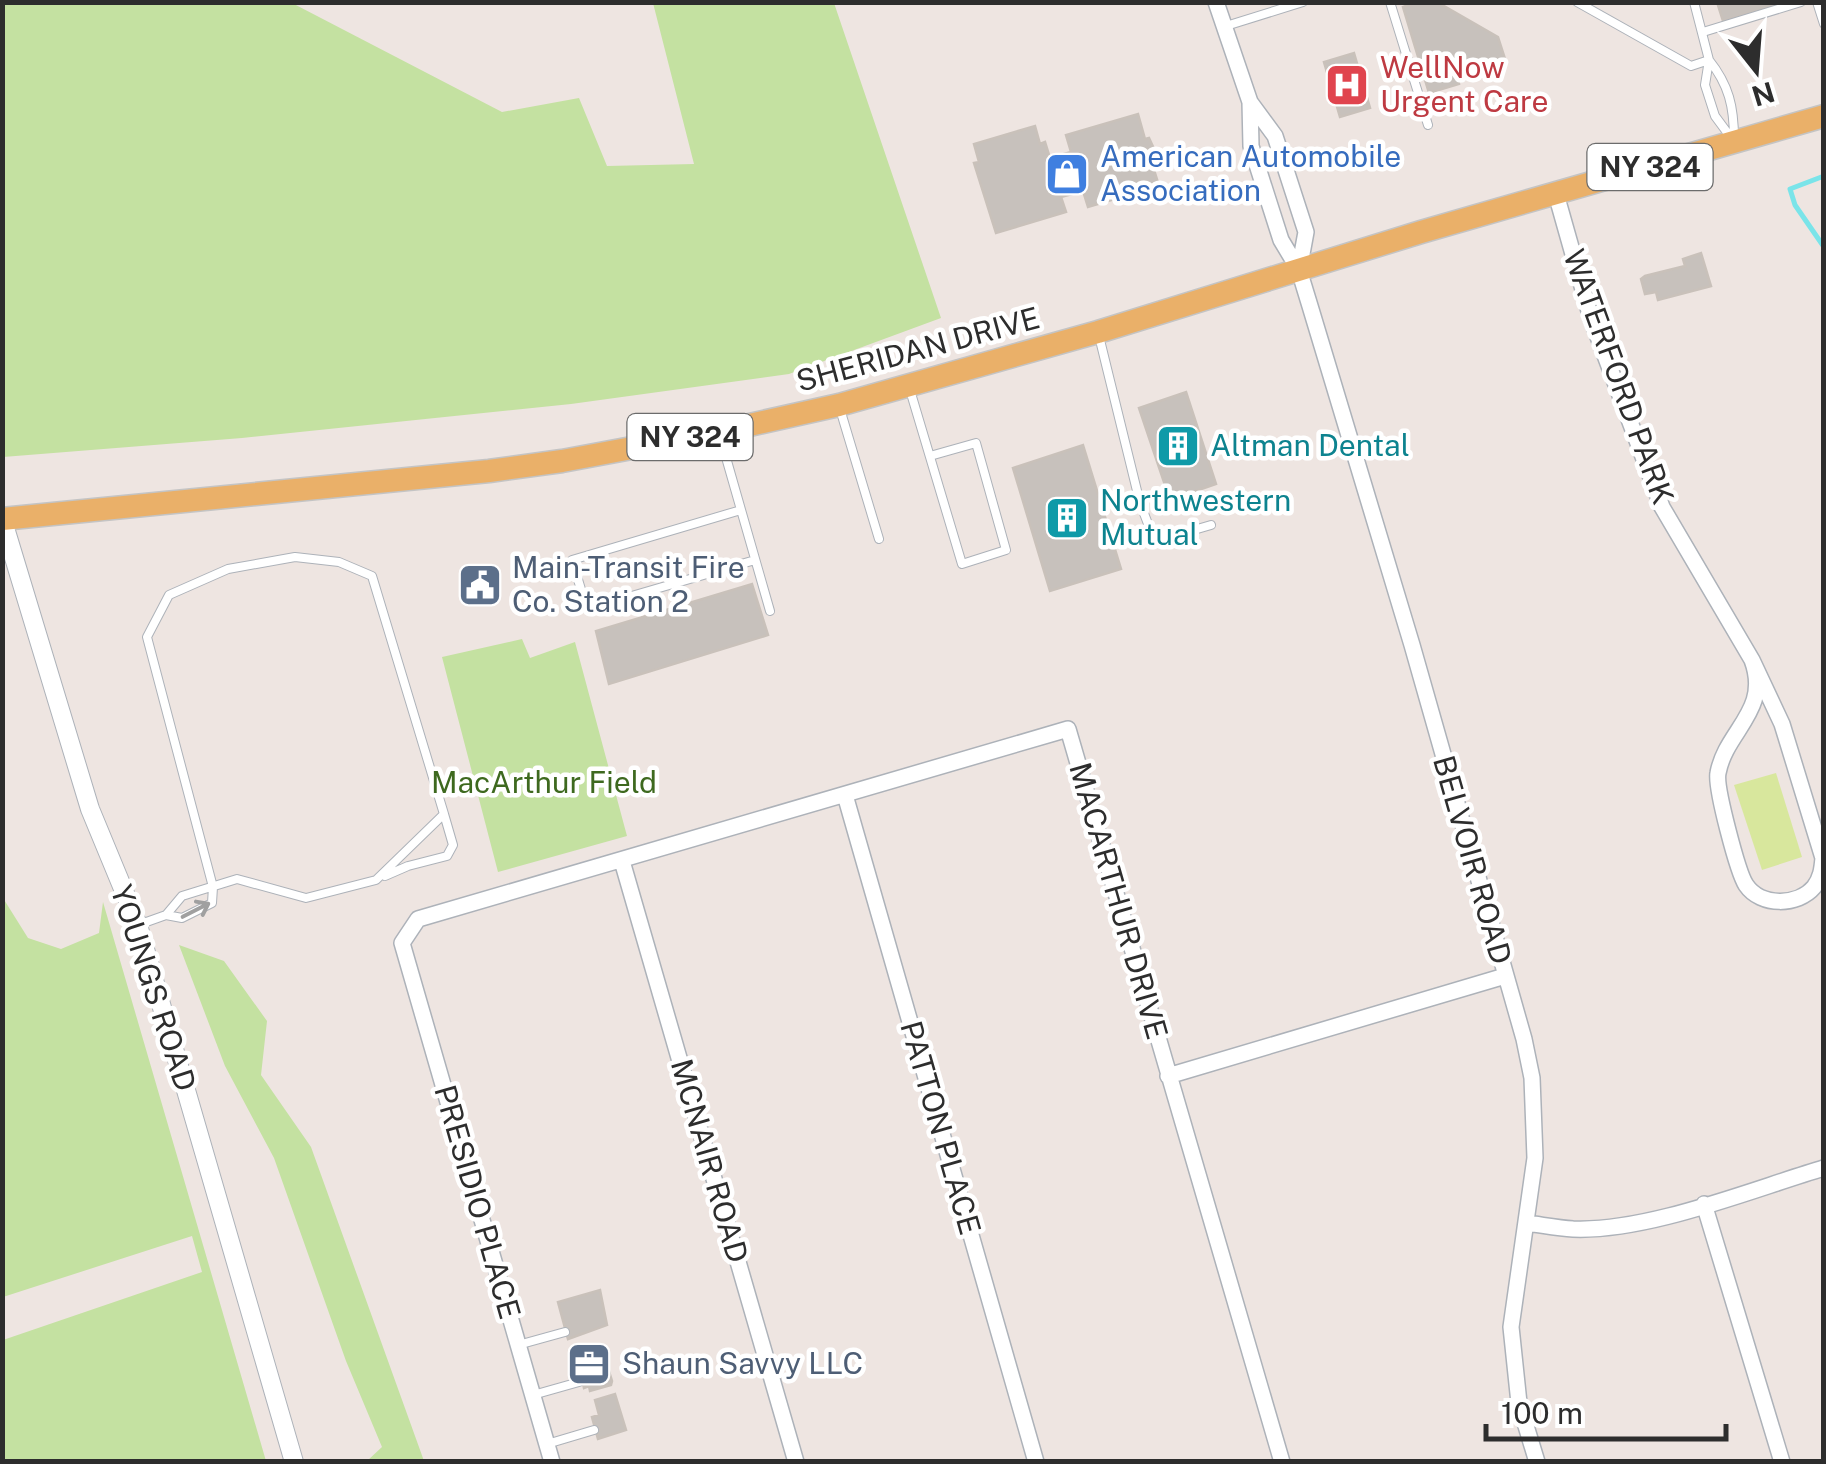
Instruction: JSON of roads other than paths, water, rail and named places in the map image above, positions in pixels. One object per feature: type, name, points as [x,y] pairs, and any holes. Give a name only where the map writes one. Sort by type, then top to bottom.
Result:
[{"type":"main road","name":"SHERIDAN DRIVE","points":[[3,519],[489,471],[718,432],[839,405],[1098,332],[1824,116]]},
{"type":"street","points":[[1216,2],[1250,102],[1275,136],[1306,232],[1299,270]]},
{"type":"street","points":[[1250,102],[1252,146],[1281,240],[1299,270]]},
{"type":"street","name":"WATERFORD PARK","points":[[1556,194],[1591,318],[1662,507],[1752,660],[1782,724],[1823,858],[1821,876],[1812,890],[1799,898],[1778,902],[1761,898],[1746,885],[1718,794],[1718,773],[1750,712],[1760,680],[1752,660]]},
{"type":"street","name":"BELVOIR ROAD","points":[[1299,270],[1412,645],[1524,1039],[1536,1118],[1535,1158],[1511,1327],[1519,1404],[1537,1462]]},
{"type":"street","name":"YOUNGS ROAD","points":[[3,519],[90,809],[138,925],[294,1462]]},
{"type":"street","name":"MACARTHUR DRIVE","points":[[402,942],[418,920],[1068,730],[1282,1462]]},
{"type":"street","name":"PATTON PLACE","points":[[845,795],[1036,1462]]},
{"type":"street","name":"MCNAIR ROAD","points":[[622,861],[796,1462]]},
{"type":"street","name":"PRESIDIO PLACE","points":[[402,942],[552,1462]]},
{"type":"street","points":[[1168,1076],[1506,976]]},
{"type":"street","points":[[1526,1223],[1572,1229],[1626,1225],[1666,1217],[1824,1168]]},
{"type":"street","points":[[1704,1204],[1782,1462]]},
{"type":"lane","points":[[1223,27],[1302,2]]},
{"type":"lane","points":[[1390,2],[1428,125]]},
{"type":"lane","points":[[1577,2],[1691,66],[1709,60]]},
{"type":"lane","points":[[1694,2],[1709,60],[1705,85],[1715,116],[1734,142]]},
{"type":"lane","points":[[1703,32],[1801,2]]},
{"type":"lane","points":[[1817,2],[1824,24]]},
{"type":"lane","points":[[1709,60],[1724,79],[1734,110],[1734,142]]},
{"type":"lane","points":[[1098,332],[1140,503],[1150,529],[1163,538],[1212,525]]},
{"type":"lane","points":[[908,386],[962,564],[1006,550],[976,442],[930,456]]},
{"type":"lane","points":[[839,405],[878,540]]},
{"type":"lane","points":[[718,432],[770,612]]},
{"type":"lane","points":[[741,510],[572,560],[587,610],[755,560]]},
{"type":"lane","points":[[138,925],[166,915],[182,896],[201,888],[214,887],[237,879],[306,898],[448,856],[453,846],[372,576],[338,562],[295,557],[228,568],[169,594],[147,637],[214,887],[212,903],[182,918],[166,915]]},
{"type":"lane","points":[[376,880],[444,814]]},
{"type":"lane","points":[[518,1345],[564,1332]]},
{"type":"lane","points":[[533,1395],[579,1382]]},
{"type":"lane","points":[[547,1444],[594,1430]]},
{"type":"waterway","points":[[1824,176],[1790,189],[1795,205],[1824,247]]},
{"type":"place","name":"WellNow Urgent Care","points":[[1347,85]]},
{"type":"place","name":"American Automobile Association","points":[[1067,174]]},
{"type":"place","name":"Altman Dental","points":[[1178,446]]},
{"type":"place","name":"Northwestern Mutual","points":[[1067,518]]},
{"type":"place","name":"Main-Transit Fire Co. Station 2","points":[[480,585]]},
{"type":"place","name":"Shaun Savvy LLC","points":[[589,1364]]},
{"type":"park label","name":"MacArthur Field","points":[[544,783]]}]
